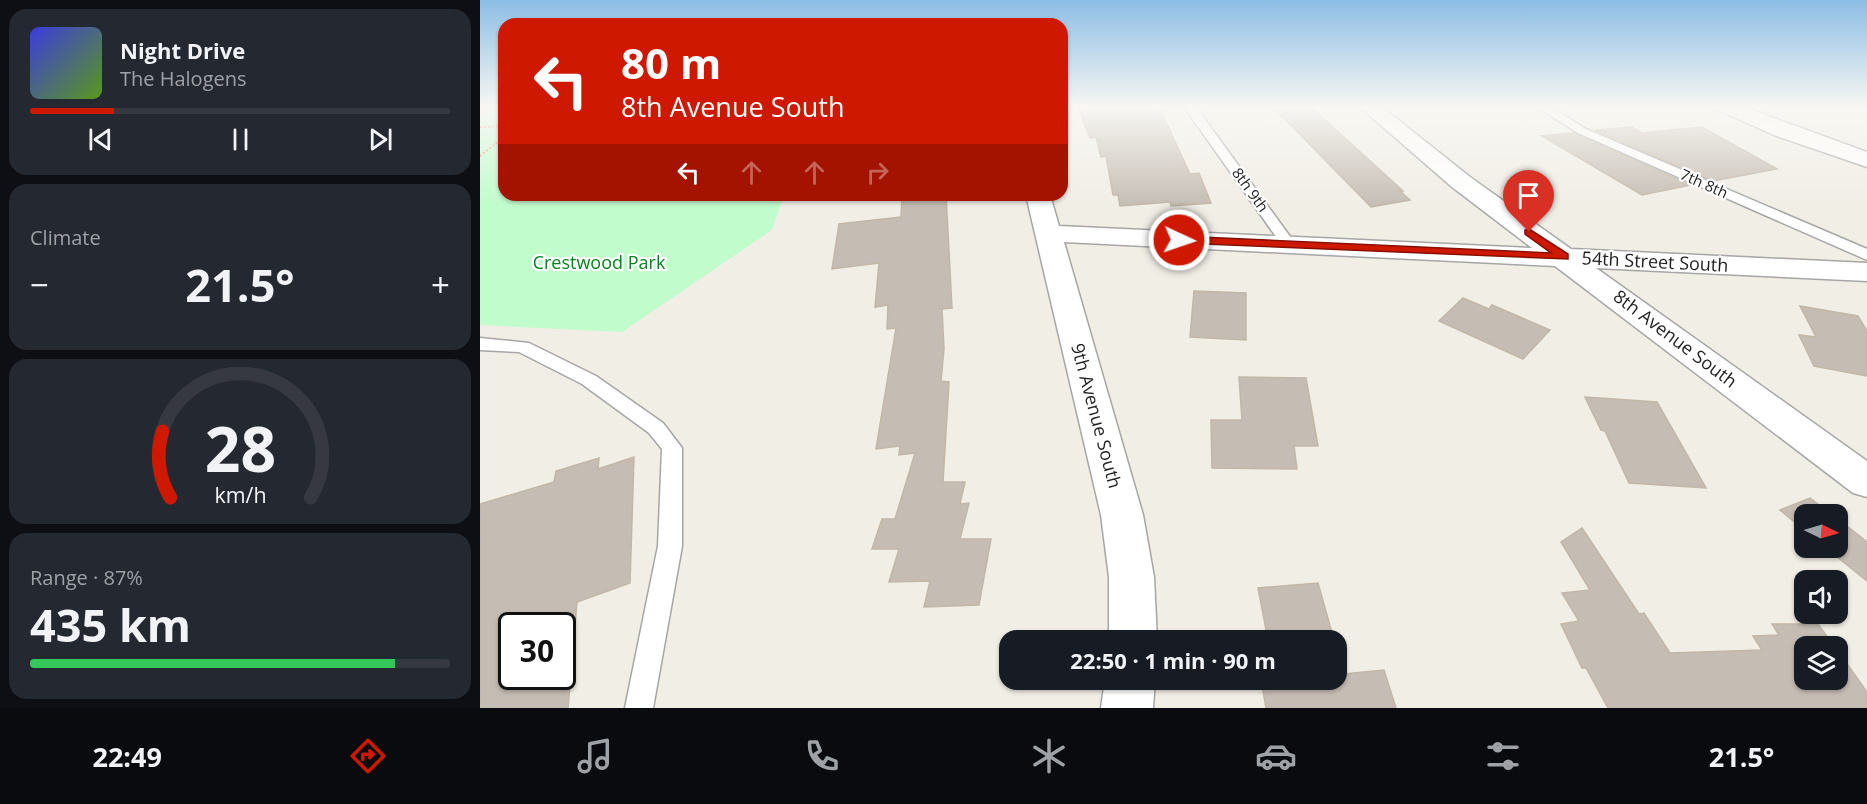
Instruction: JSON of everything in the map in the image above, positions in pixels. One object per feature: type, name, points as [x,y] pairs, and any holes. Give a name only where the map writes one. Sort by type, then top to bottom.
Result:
[{"type":"street","name":"8th Avenue South","points":[[1410,140],[1461,182],[1867,482]]},
{"type":"street","points":[[1810,140],[1867,160]]},
{"type":"street","name":"9th Avenue South","points":[[1040,201],[1122,515],[1130,559],[1135,608],[1134,630]]},
{"type":"street","name":"54th Street South","points":[[1048,233],[1867,272]]},
{"type":"street","points":[[1127,708],[1129,690]]},
{"type":"lane","name":"8th 9th","points":[[1214,140],[1289,245]]},
{"type":"lane","name":"7th 8th","points":[[1603,140],[1867,255]]},
{"type":"lane","points":[[480,344],[523,348],[590,380],[656,428],[672,448],[670,546],[639,708]]},
{"type":"path","points":[[480,156],[498,142]]},
{"type":"green space","name":"Crestwood Park","points":[[480,140],[498,140],[498,201],[782,201],[772,230],[622,332],[480,325]]},
{"type":"building","points":[[1097,140],[1174,140],[1190,174],[1199,173],[1211,203],[1171,206],[1170,202],[1120,206],[1118,195],[1113,195],[1106,156],[1101,157]]},
{"type":"building","points":[[1305,140],[1347,140],[1410,200],[1371,207]]},
{"type":"building","points":[[1549,140],[1589,140],[1691,185],[1642,195]]},
{"type":"building","points":[[1618,140],[1725,140],[1777,169],[1713,181]]},
{"type":"building","points":[[902,201],[946,201],[952,308],[942,309],[944,349],[941,381],[949,382],[943,482],[965,482],[960,504],[969,503],[960,539],[991,539],[979,605],[924,607],[930,581],[889,582],[899,549],[872,549],[882,519],[895,519],[915,453],[899,455],[900,446],[876,449],[896,328],[887,329],[888,305],[875,307],[879,263],[832,269],[839,224],[901,217]]},
{"type":"building","points":[[1194,291],[1246,293],[1246,340],[1190,337]]},
{"type":"building","points":[[1463,298],[1489,309],[1492,305],[1550,330],[1523,359],[1439,321]]},
{"type":"building","points":[[1800,306],[1858,316],[1867,331],[1867,376],[1814,366],[1799,335],[1816,337]]},
{"type":"building","points":[[1239,377],[1306,378],[1318,446],[1294,446],[1297,469],[1212,468],[1211,420],[1242,420]]},
{"type":"building","points":[[1585,397],[1657,402],[1706,488],[1629,483],[1605,431],[1601,430]]},
{"type":"building","points":[[634,457],[630,583],[577,602],[576,614],[498,612],[498,690],[570,690],[568,708],[480,708],[480,504],[554,482],[556,471],[599,458],[598,469]]},
{"type":"building","points":[[1810,498],[1818,504],[1795,504]]},
{"type":"building","points":[[1794,504],[1794,522],[1780,510]]},
{"type":"building","points":[[1848,527],[1867,542],[1867,581],[1838,558],[1848,558]]},
{"type":"building","points":[[1582,528],[1639,614],[1644,613],[1670,653],[1762,650],[1753,636],[1779,635],[1772,624],[1818,624],[1827,636],[1794,636],[1794,690],[1848,690],[1848,665],[1867,692],[1867,708],[1608,708],[1586,668],[1582,668],[1561,624],[1579,621],[1562,593],[1590,590],[1561,542]]},
{"type":"building","points":[[1318,583],[1331,630],[1266,630],[1258,588]]},
{"type":"building","points":[[1384,670],[1396,708],[1266,708],[1263,690],[1347,690],[1347,674]]},
{"type":"route","points":[[1179,240],[1564,257],[1529,232]]}]
